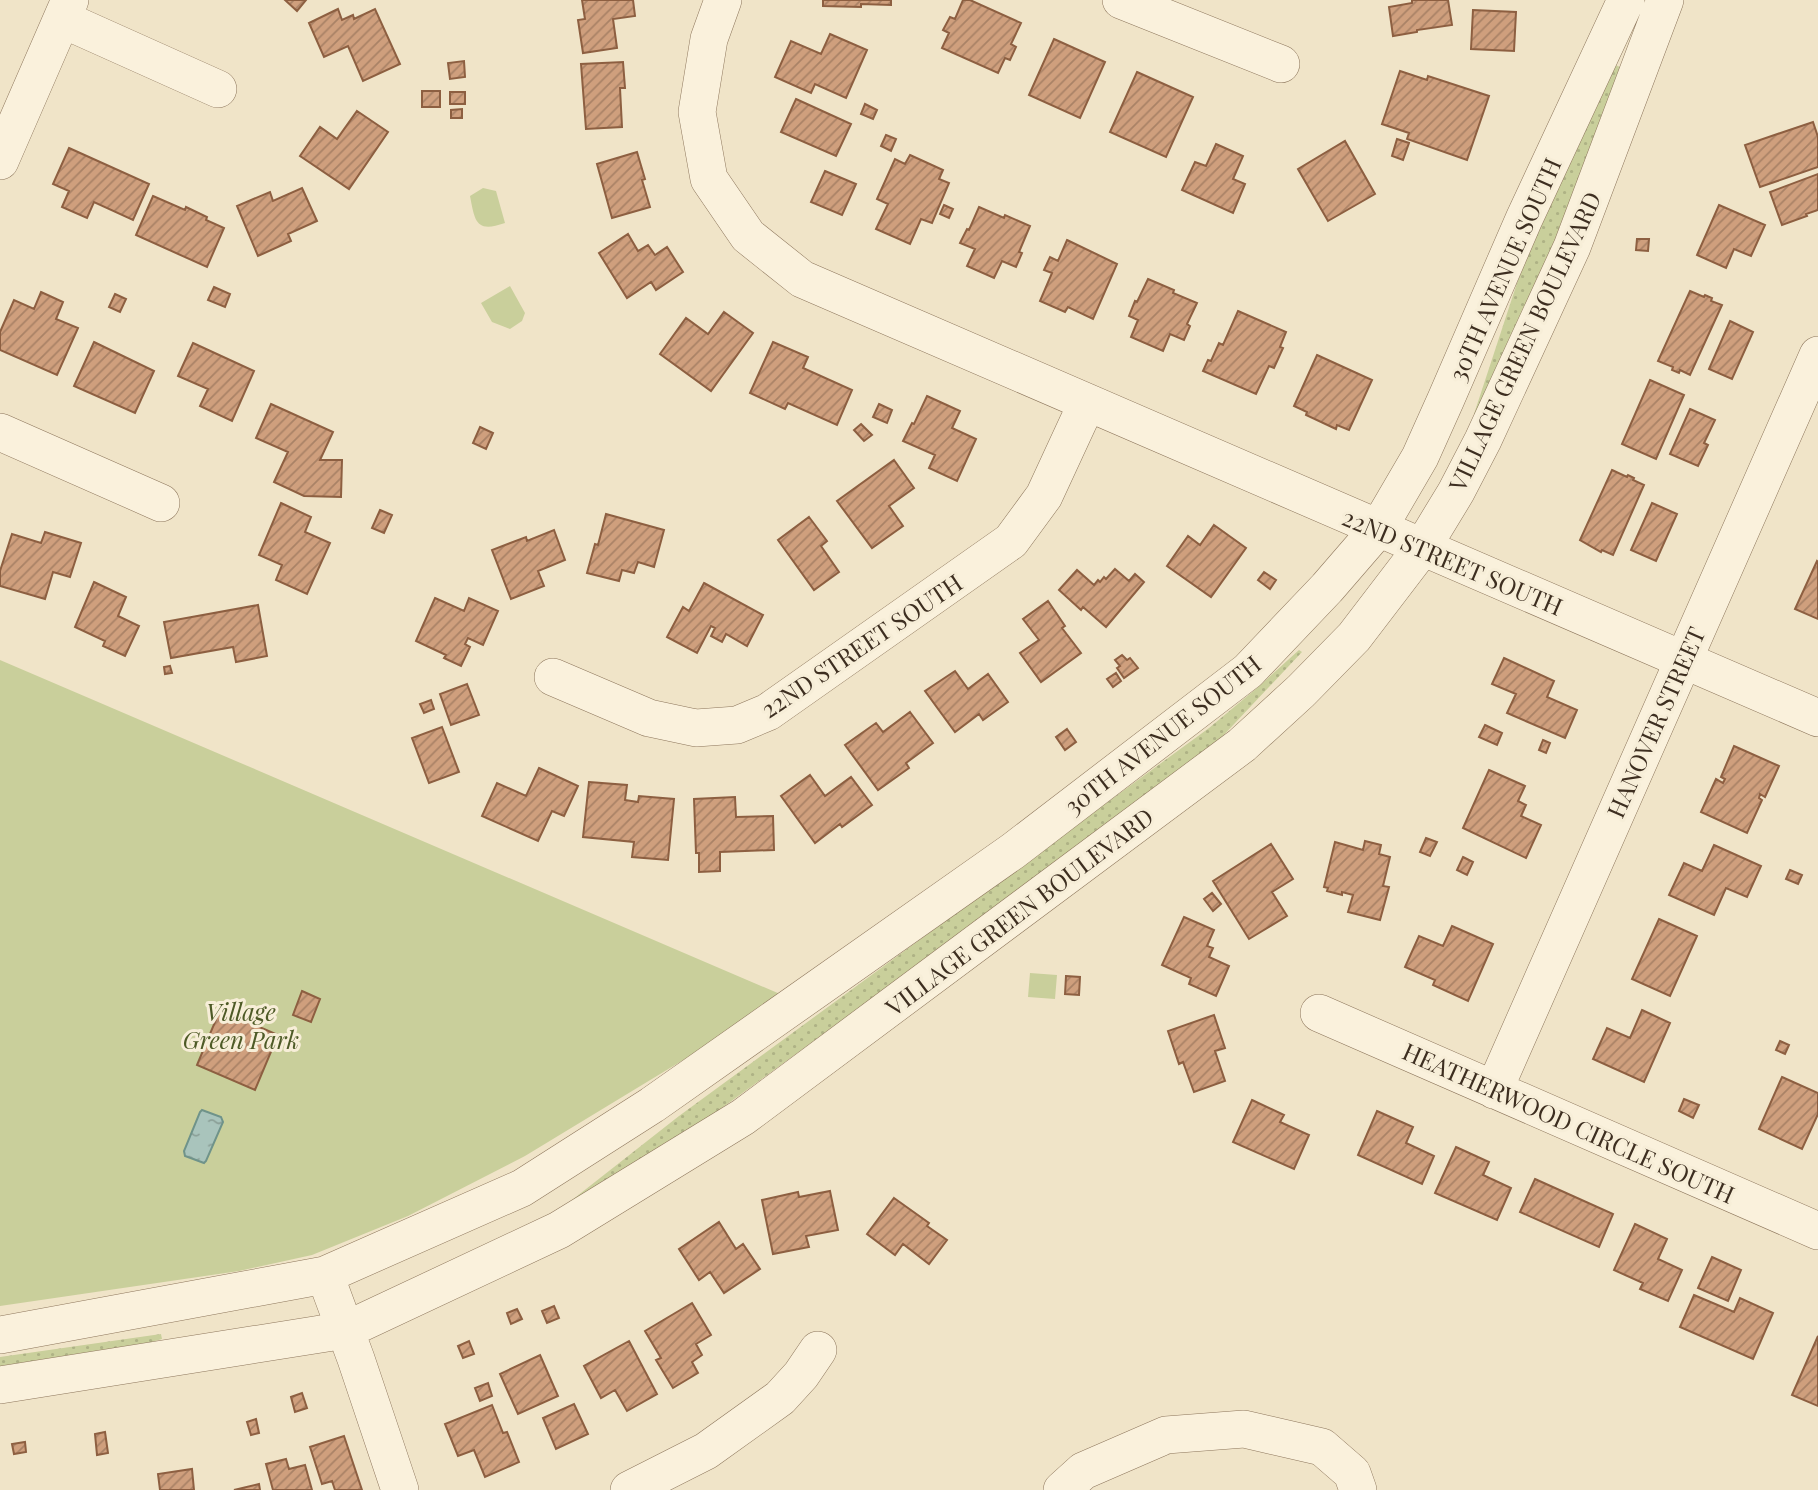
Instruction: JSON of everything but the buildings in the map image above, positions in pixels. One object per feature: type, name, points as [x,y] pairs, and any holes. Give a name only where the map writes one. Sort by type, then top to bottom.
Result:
[{"type":"street","name":"22ND STREET SOUTH","points":[[723,0],[709,40],[697,112],[709,179],[748,236],[802,279],[1818,718]]},
{"type":"street","points":[[1121,0],[1282,64]]},
{"type":"street","name":"30TH AVENUE SOUTH","points":[[325,1275],[522,1188],[652,1105],[1013,851],[1248,671],[1327,588],[1378,529],[1420,457],[1524,219],[1626,0]]},
{"type":"street","name":"VILLAGE GREEN BOULEVARD","points":[[0,1385],[346,1330],[559,1230],[743,1116],[1242,745],[1354,637],[1422,548],[1456,492],[1483,440],[1572,247],[1665,0]]},
{"type":"street","points":[[0,161],[66,10],[218,89]]},
{"type":"street","name":"HANOVER STREET","points":[[1494,1090],[1818,355]]},
{"type":"street","name":"22ND STREET SOUTH","points":[[552,677],[649,718],[696,727],[737,724],[768,712],[1011,541],[1044,496],[1087,403]]},
{"type":"street","points":[[0,432],[160,503]]},
{"type":"street","name":"HEATHERWOOD CIRCLE SOUTH","points":[[1319,1013],[1818,1231]]},
{"type":"street","points":[[0,1335],[325,1275],[400,1490]]},
{"type":"street","points":[[629,1490],[706,1451],[780,1398],[801,1375],[818,1350]]},
{"type":"street","points":[[1062,1490],[1083,1471],[1166,1435],[1244,1429],[1322,1447],[1352,1473],[1358,1490]]},
{"type":"green space","points":[[1613,64],[1620,67],[1575,197],[1478,416],[1474,414],[1521,271]]},
{"type":"green space","points":[[483,188],[496,191],[505,223],[488,227],[478,223],[470,196]]},
{"type":"green space","points":[[510,286],[525,313],[522,321],[510,329],[492,322],[481,303]]},
{"type":"green space","points":[[1299,650],[1302,652],[1203,757],[656,1156],[574,1204],[572,1200],[679,1116],[1209,728]]},
{"type":"green space","name":"Village Green Park","points":[[0,660],[787,997],[525,1156],[408,1216],[312,1255],[239,1271],[0,1306]]},
{"type":"green space","points":[[1030,973],[1057,975],[1055,999],[1028,997]]},
{"type":"green space","points":[[161,1334],[162,1339],[78,1363],[0,1377],[0,1357]]},
{"type":"water","points":[[202,1110],[221,1117],[223,1122],[204,1163],[185,1156],[184,1151]]}]
